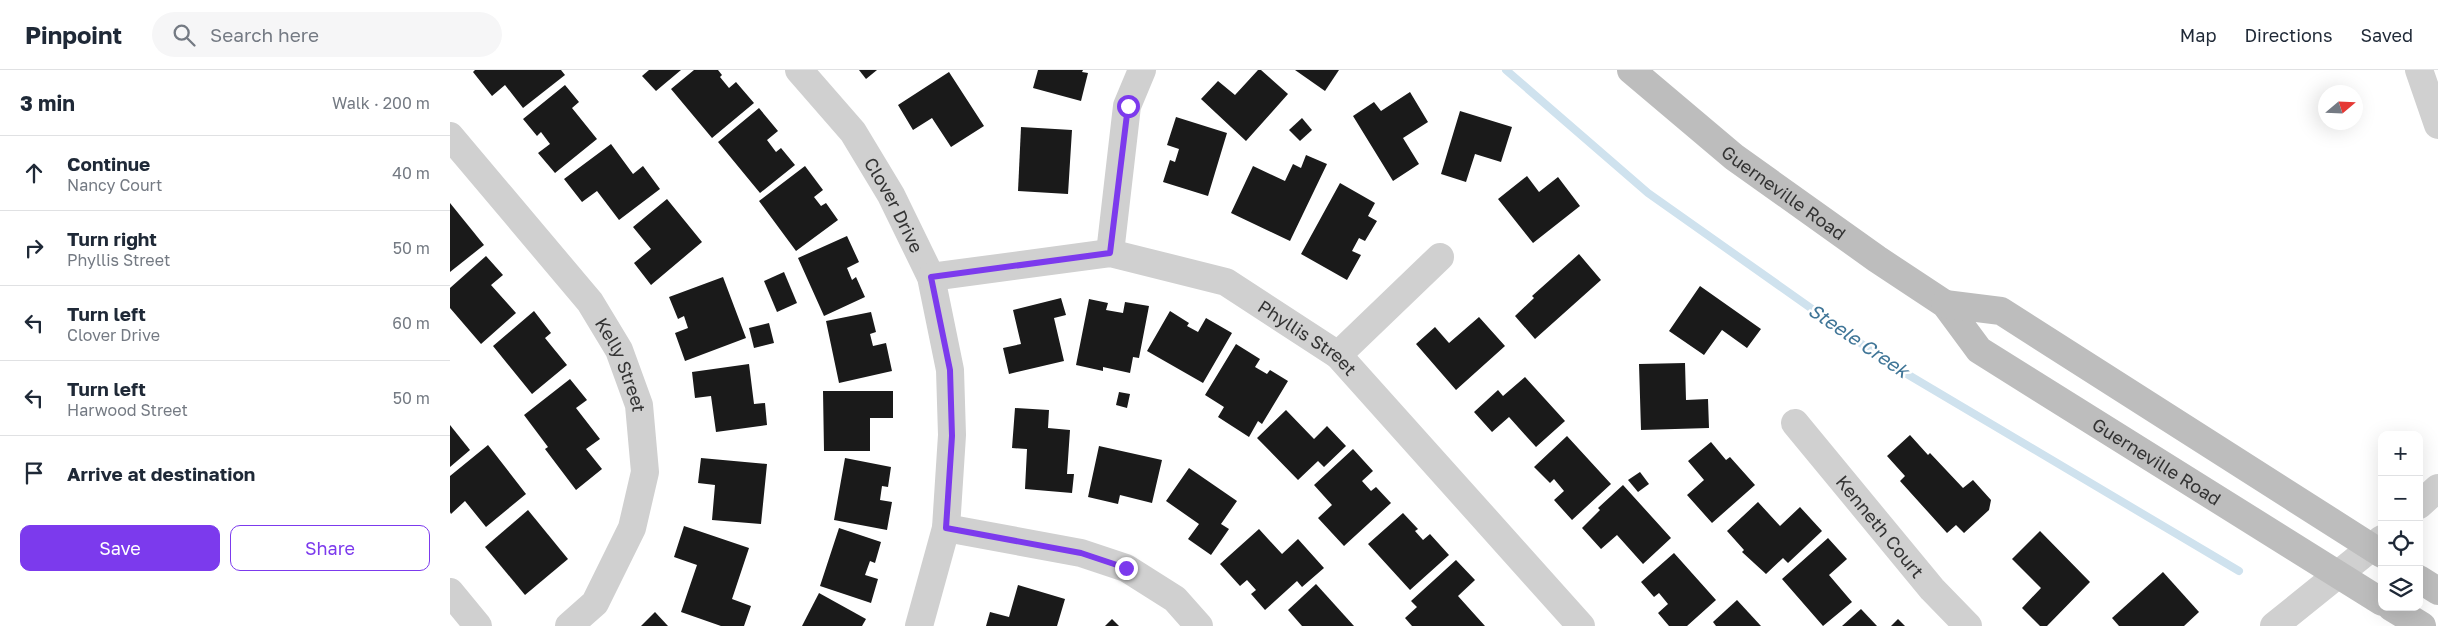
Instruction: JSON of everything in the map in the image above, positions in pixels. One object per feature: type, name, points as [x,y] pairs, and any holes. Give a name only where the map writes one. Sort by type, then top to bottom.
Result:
[{"type":"main road","name":"Guerneville Road","points":[[1631,70],[1734,157],[1877,260],[1946,304],[1979,350],[2378,600]]},
{"type":"main road","name":"Guerneville Road","points":[[1946,304],[2001,311],[2378,547]]},
{"type":"main road","points":[[2423,582],[2438,591]]},
{"type":"main road","points":[[2398,611],[2422,626]]},
{"type":"street","name":"Clover Drive","points":[[800,70],[853,132],[891,196],[931,277],[950,370],[952,436],[946,528],[919,626]]},
{"type":"street","points":[[1110,253],[1128,106],[1142,70]]},
{"type":"street","points":[[2419,70],[2438,125]]},
{"type":"street","name":"Kelly Street","points":[[450,136],[590,302],[619,350],[639,405],[645,472],[632,528],[595,603],[569,626]]},
{"type":"street","name":"Phyllis Street","points":[[931,277],[1110,253],[1226,282],[1338,355],[1581,626]]},
{"type":"street","points":[[1338,355],[1440,256]]},
{"type":"street","name":"Kenneth Court","points":[[1795,423],[1932,589],[1968,626]]},
{"type":"street","points":[[2423,501],[2438,488]]},
{"type":"street","points":[[946,528],[1081,553],[1126,568],[1175,599],[1199,626]]},
{"type":"street","points":[[2274,626],[2337,575],[2378,547]]},
{"type":"street","points":[[450,592],[478,626]]},
{"type":"building","points":[[475,70],[561,70],[565,75],[523,108],[505,85],[492,96],[473,72]]},
{"type":"building","points":[[649,70],[681,70],[656,91],[642,76]]},
{"type":"building","points":[[694,70],[718,70],[722,75],[720,77],[729,88],[736,82],[754,103],[712,138],[671,89]]},
{"type":"building","points":[[859,70],[877,70],[866,79]]},
{"type":"building","points":[[1038,70],[1083,70],[1082,72],[1088,73],[1081,101],[1033,88]]},
{"type":"building","points":[[1258,70],[1261,70],[1288,94],[1246,141],[1201,99],[1218,81],[1235,95]]},
{"type":"building","points":[[1295,70],[1339,70],[1325,91]]},
{"type":"building","points":[[949,72],[984,126],[951,147],[932,118],[913,130],[898,105]]},
{"type":"building","points":[[565,85],[579,102],[572,108],[597,139],[555,173],[538,153],[550,144],[541,132],[537,136],[523,119]]},
{"type":"building","points":[[1410,92],[1428,122],[1403,138],[1419,164],[1393,181],[1353,116],[1374,102],[1381,111]]},
{"type":"building","points":[[759,108],[778,131],[767,140],[776,152],[781,148],[795,165],[760,193],[718,142]]},
{"type":"building","points":[[1460,111],[1512,127],[1501,162],[1475,154],[1466,182],[1441,174]]},
{"type":"building","points":[[1176,117],[1227,133],[1208,196],[1163,182],[1170,160],[1175,162],[1179,149],[1167,145]]},
{"type":"building","points":[[1302,118],[1312,130],[1300,141],[1289,130]]},
{"type":"building","points":[[1021,127],[1072,130],[1068,194],[1018,191]]},
{"type":"building","points":[[611,144],[633,174],[643,166],[660,189],[619,220],[597,191],[582,202],[564,179]]},
{"type":"building","points":[[1306,155],[1327,164],[1290,241],[1231,213],[1253,166],[1285,181],[1293,164],[1301,168]]},
{"type":"building","points":[[805,166],[823,190],[814,197],[821,206],[826,203],[838,220],[796,251],[759,201]]},
{"type":"building","points":[[1527,176],[1539,192],[1558,177],[1580,206],[1533,243],[1498,199]]},
{"type":"building","points":[[1340,183],[1375,203],[1368,216],[1377,221],[1365,241],[1359,238],[1352,251],[1361,255],[1347,280],[1301,254]]},
{"type":"building","points":[[667,199],[702,242],[651,285],[634,263],[651,249],[633,227]]},
{"type":"building","points":[[450,203],[484,245],[450,272]]},
{"type":"building","points":[[847,236],[859,262],[847,268],[852,280],[856,277],[865,297],[824,316],[798,258]]},
{"type":"building","points":[[1579,254],[1601,280],[1535,339],[1515,316],[1534,298],[1532,296]]},
{"type":"building","points":[[486,256],[503,275],[491,285],[516,313],[481,344],[450,308],[450,288]]},
{"type":"building","points":[[784,272],[797,303],[777,312],[764,281]]},
{"type":"building","points":[[723,277],[746,338],[685,361],[675,333],[688,328],[684,316],[678,319],[669,297]]},
{"type":"building","points":[[1700,286],[1761,329],[1747,348],[1722,330],[1704,355],[1669,331]]},
{"type":"building","points":[[1061,298],[1066,315],[1054,318],[1064,361],[1009,374],[1003,348],[1021,344],[1013,310]]},
{"type":"building","points":[[1089,299],[1108,303],[1106,310],[1123,313],[1125,302],[1149,306],[1139,358],[1133,357],[1130,373],[1103,367],[1103,371],[1076,365]]},
{"type":"building","points":[[534,311],[551,333],[545,338],[567,365],[532,394],[493,346]]},
{"type":"building","points":[[1170,311],[1189,323],[1187,326],[1198,332],[1206,318],[1232,333],[1203,383],[1147,351]]},
{"type":"building","points":[[871,312],[876,332],[870,334],[873,346],[886,343],[892,371],[839,383],[826,321]]},
{"type":"building","points":[[1479,317],[1505,346],[1456,390],[1416,344],[1435,327],[1449,343]]},
{"type":"building","points":[[769,323],[774,343],[754,348],[749,328]]},
{"type":"building","points":[[1236,344],[1260,359],[1255,367],[1267,374],[1270,370],[1288,381],[1262,424],[1258,421],[1249,437],[1218,417],[1224,407],[1205,395]]},
{"type":"building","points":[[1685,363],[1686,400],[1708,399],[1709,428],[1641,430],[1639,364]]},
{"type":"building","points":[[749,364],[754,404],[765,403],[767,425],[716,432],[711,396],[695,398],[692,372]]},
{"type":"building","points":[[1525,377],[1565,421],[1536,447],[1509,417],[1492,432],[1474,412],[1498,390],[1503,396]]},
{"type":"building","points":[[570,379],[587,400],[576,408],[600,439],[586,449],[602,469],[576,490],[545,449],[548,447],[524,415]]},
{"type":"building","points":[[823,391],[893,391],[893,418],[870,418],[870,451],[824,451]]},
{"type":"building","points":[[1119,392],[1130,394],[1127,408],[1116,405]]},
{"type":"building","points":[[1015,408],[1049,410],[1048,428],[1070,430],[1067,474],[1074,474],[1072,493],[1025,489],[1027,449],[1012,448]]},
{"type":"building","points":[[1286,410],[1314,439],[1327,426],[1346,446],[1324,467],[1318,461],[1298,480],[1257,438]]},
{"type":"building","points":[[450,425],[470,450],[450,467]]},
{"type":"building","points":[[1910,435],[1963,488],[1973,480],[1991,500],[1989,510],[1964,533],[1956,525],[1947,533],[1900,481],[1905,476],[1887,456]]},
{"type":"building","points":[[1567,436],[1611,484],[1572,520],[1554,500],[1564,491],[1554,479],[1550,483],[1534,467]]},
{"type":"building","points":[[1711,442],[1726,460],[1730,457],[1755,485],[1712,523],[1687,495],[1704,480],[1688,461]]},
{"type":"building","points":[[488,445],[526,494],[486,527],[465,501],[451,514],[450,476]]},
{"type":"building","points":[[1099,446],[1162,460],[1152,503],[1120,495],[1118,504],[1088,497]]},
{"type":"building","points":[[1353,449],[1373,471],[1362,481],[1371,491],[1376,487],[1391,503],[1344,546],[1318,518],[1332,505],[1314,485]]},
{"type":"building","points":[[701,458],[767,464],[761,524],[712,520],[715,485],[698,483]]},
{"type":"building","points":[[845,458],[891,467],[888,487],[882,486],[880,500],[892,502],[887,530],[834,520]]},
{"type":"building","points":[[1189,468],[1237,501],[1221,524],[1229,529],[1211,555],[1188,539],[1199,524],[1166,501]]},
{"type":"building","points":[[1640,472],[1649,484],[1638,492],[1628,480]]},
{"type":"building","points":[[1623,485],[1671,538],[1643,564],[1617,535],[1601,549],[1582,528],[1600,510],[1598,508]]},
{"type":"building","points":[[1758,502],[1780,526],[1800,507],[1822,531],[1788,563],[1783,558],[1766,574],[1742,552],[1744,550],[1727,531]]},
{"type":"building","points":[[528,510],[568,559],[525,595],[485,547]]},
{"type":"building","points":[[1403,513],[1418,529],[1415,531],[1423,540],[1430,534],[1449,555],[1410,590],[1368,544]]},
{"type":"building","points":[[684,526],[749,548],[732,599],[751,606],[744,626],[721,626],[681,612],[697,565],[674,557]]},
{"type":"building","points":[[839,528],[881,542],[875,563],[870,561],[865,575],[878,579],[871,603],[820,586]]},
{"type":"building","points":[[1259,529],[1282,554],[1298,539],[1324,568],[1302,587],[1297,581],[1265,610],[1251,594],[1256,590],[1247,580],[1240,586],[1220,564]]},
{"type":"building","points":[[2040,531],[2090,582],[2047,626],[2040,626],[2022,608],[2041,588],[2012,559]]},
{"type":"building","points":[[1828,538],[1847,559],[1829,575],[1852,602],[1823,626],[1782,579]]},
{"type":"building","points":[[1674,553],[1716,600],[1687,626],[1669,626],[1658,613],[1668,604],[1659,593],[1654,597],[1641,582]]},
{"type":"building","points":[[1456,560],[1475,580],[1458,596],[1485,626],[1412,626],[1405,618],[1417,607],[1411,601]]},
{"type":"building","points":[[2163,572],[2199,612],[2184,626],[2119,626],[2112,618]]},
{"type":"building","points":[[1316,584],[1354,626],[1302,626],[1288,610]]},
{"type":"building","points":[[1018,585],[1065,599],[1057,626],[986,626],[990,612],[1009,617]]},
{"type":"building","points":[[819,593],[866,619],[862,626],[802,626]]},
{"type":"building","points":[[1737,600],[1761,626],[1716,626],[1713,622]]},
{"type":"building","points":[[1861,609],[1877,626],[1842,626]]},
{"type":"building","points":[[655,612],[668,626],[641,626]]},
{"type":"building","points":[[1112,619],[1119,626],[1105,626]]},
{"type":"building","points":[[1898,619],[1905,626],[1891,626]]},
{"type":"waterway","name":"Steele Creek","points":[[1506,70],[1648,193],[1890,364],[2239,571]]},
{"type":"route","points":[[1126,568],[1081,553],[946,528],[952,436],[950,370],[931,277],[1110,253],[1128,106]]}]
